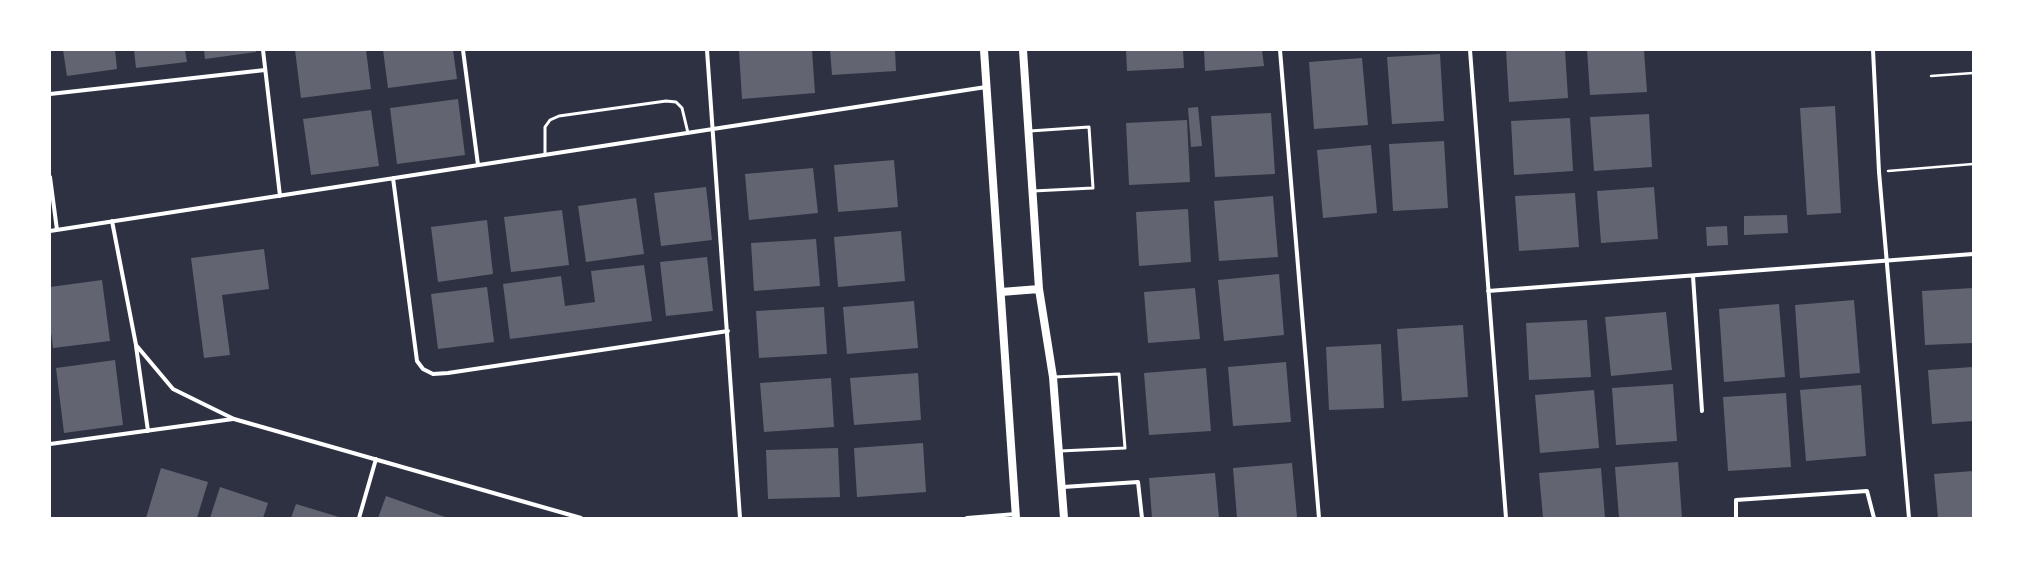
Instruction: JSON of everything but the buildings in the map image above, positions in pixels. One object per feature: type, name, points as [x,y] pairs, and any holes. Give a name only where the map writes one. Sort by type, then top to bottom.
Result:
[{"type":"main road","points":[[984,50],[1016,516]]},
{"type":"main road","points":[[1023,50],[1040,289],[1053,377],[1058,451],[1063,488],[1064,518]]},
{"type":"main road","points":[[1001,292],[1040,289]]},
{"type":"street","points":[[263,50],[280,196]]},
{"type":"street","points":[[463,50],[478,165]]},
{"type":"street","points":[[706,50],[728,331],[740,518]]},
{"type":"street","points":[[1280,50],[1319,518]]},
{"type":"street","points":[[1470,50],[1506,518]]},
{"type":"street","points":[[1873,50],[1879,172],[1888,261],[1909,518]]},
{"type":"street","points":[[50,94],[265,70]]},
{"type":"street","points":[[50,231],[987,87]]},
{"type":"street","points":[[50,177],[57,230]]},
{"type":"street","points":[[392,178],[417,361],[423,369],[433,374],[448,374],[728,331]]},
{"type":"street","points":[[112,221],[136,345],[148,431]]},
{"type":"street","points":[[1488,290],[1693,276],[1973,254]]},
{"type":"street","points":[[1693,276],[1702,411]]},
{"type":"street","points":[[136,345],[173,389],[234,419],[581,518]]},
{"type":"street","points":[[50,444],[234,419]]},
{"type":"street","points":[[359,518],[376,460]]},
{"type":"street","points":[[1063,488],[1138,482],[1142,518]]},
{"type":"street","points":[[1736,518],[1736,500],[1867,491],[1874,518]]},
{"type":"street","points":[[967,518],[1016,516]]},
{"type":"lane","points":[[544,155],[544,127],[550,120],[559,116],[666,101],[676,102],[682,108],[688,133]]},
{"type":"lane","points":[[1029,131],[1089,127],[1093,188],[1033,191]]},
{"type":"lane","points":[[1053,377],[1119,374],[1125,448],[1058,451]]},
{"type":"path","points":[[1931,76],[1973,73]]},
{"type":"path","points":[[1879,172],[1973,164]]}]
